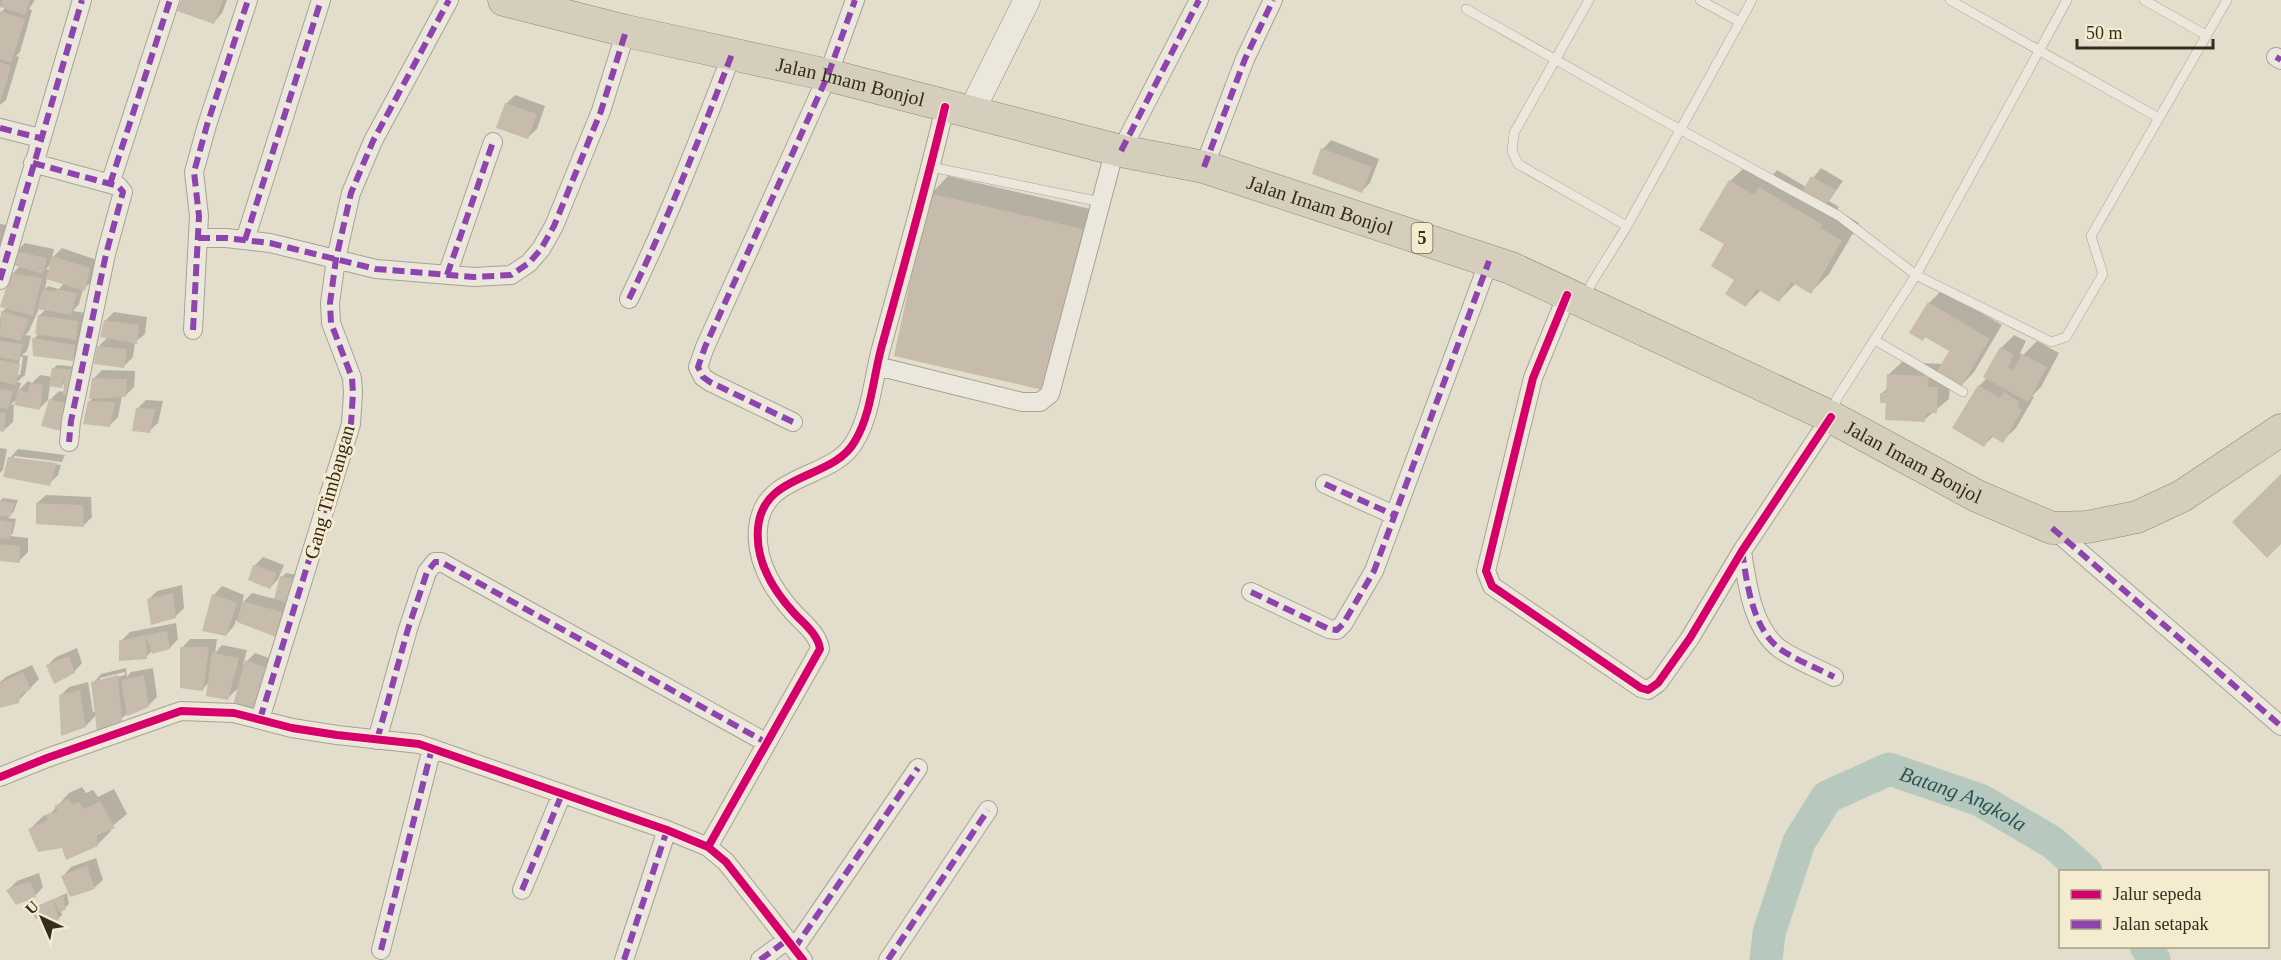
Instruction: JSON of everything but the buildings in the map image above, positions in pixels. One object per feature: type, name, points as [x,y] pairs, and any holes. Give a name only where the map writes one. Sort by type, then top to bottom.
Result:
[{"type":"highway","name":"Jalan Imam Bonjol","points":[[516,1],[626,31],[828,75],[1118,150],[1204,167],[1511,268],[1831,417],[1977,496],[2052,528],[2087,527],[2137,517],[2182,496],[2281,430]]},
{"type":"street","points":[[0,280],[82,0]]},
{"type":"street","points":[[110,184],[171,0]]},
{"type":"street","points":[[194,330],[199,216],[194,184],[197,158],[248,0]]},
{"type":"street","points":[[245,240],[321,0]]},
{"type":"street","name":"Gang Timbangan","points":[[260,719],[351,424],[352,378],[331,323],[330,303],[336,259],[351,193],[357,174],[373,141],[449,0]]},
{"type":"street","points":[[793,423],[710,382],[703,377],[698,367],[828,75],[855,0]]},
{"type":"street","points":[[708,847],[820,649],[813,632],[770,583],[758,550],[758,525],[764,508],[775,493],[794,480],[840,460],[850,450],[862,429],[931,167],[958,109],[1027,0]]},
{"type":"street","points":[[877,366],[1022,402],[1040,402],[1050,394],[1056,379],[1101,202],[1118,150],[1199,0]]},
{"type":"street","points":[[1204,167],[1245,59],[1273,0]]},
{"type":"street","points":[[198,238],[270,243],[376,269],[447,275],[497,277],[511,275],[529,263],[542,249],[554,226],[601,111],[626,31]]},
{"type":"street","points":[[629,299],[685,177],[732,54]]},
{"type":"street","points":[[0,128],[40,138]]},
{"type":"street","points":[[447,275],[493,142]]},
{"type":"street","points":[[33,163],[110,184],[121,188],[123,192],[106,254],[71,421],[69,442]]},
{"type":"street","points":[[1251,592],[1329,629],[1337,630],[1343,624],[1374,571],[1489,261]]},
{"type":"street","points":[[1576,299],[1530,388],[1486,571],[1492,586],[1648,690],[1658,683],[1690,638],[1742,551],[1831,417]]},
{"type":"street","points":[[1325,484],[1394,515]]},
{"type":"street","points":[[2052,528],[2281,726]]},
{"type":"street","points":[[1742,551],[1748,587],[1760,623],[1769,637],[1780,649],[1834,677]]},
{"type":"street","points":[[377,740],[415,606],[427,572],[435,562],[438,562],[767,743]]},
{"type":"street","points":[[0,777],[181,711],[234,713],[326,734],[401,741],[432,747],[667,830],[708,847],[726,862],[794,950]]},
{"type":"street","points":[[381,950],[432,747]]},
{"type":"street","points":[[760,960],[794,950],[918,768]]},
{"type":"street","points":[[522,890],[562,794]]},
{"type":"street","points":[[888,960],[987,810]]},
{"type":"street","points":[[624,960],[667,830]]},
{"type":"lane","points":[[1589,0],[1514,133],[1512,152],[1518,164],[1627,226]]},
{"type":"lane","points":[[1700,0],[1740,22]]},
{"type":"lane","points":[[1576,299],[1591,284],[1627,226],[1752,0]]},
{"type":"lane","points":[[1950,0],[2159,118]]},
{"type":"lane","points":[[1831,417],[1837,398],[1916,275],[2067,0]]},
{"type":"lane","points":[[2144,0],[2206,35]]},
{"type":"lane","points":[[1466,9],[1555,61],[1839,216],[1916,275],[2051,342],[2066,337],[2103,274],[2091,236],[2227,0]]},
{"type":"lane","points":[[931,167],[1101,202]]},
{"type":"lane","points":[[1875,340],[1963,392]]},
{"type":"waterway","name":"Batang Angkola","points":[[1766,960],[1769,933],[1799,842],[1827,797],[1889,769],[1980,800],[2052,842],[2084,870]]},
{"type":"waterway","name":"Batang Angkola","points":[[2147,948],[2154,960]]},
{"type":"marked path","points":[[0,280],[82,0]]},
{"type":"marked path","points":[[110,184],[170,0]]},
{"type":"marked path","points":[[193,330],[199,216],[194,172],[248,0]]},
{"type":"marked path","points":[[245,240],[321,0]]},
{"type":"marked path","points":[[260,719],[351,424],[352,378],[331,323],[330,303],[336,259],[351,193],[373,141],[449,0]]},
{"type":"marked path","points":[[793,422],[710,382],[703,377],[698,367],[828,75],[855,0]]},
{"type":"marked path","points":[[1121,151],[1199,0]]},
{"type":"marked path","points":[[1204,167],[1245,59],[1273,0]]},
{"type":"marked path","points":[[198,238],[226,238],[270,243],[376,269],[474,277],[511,275],[529,263],[541,249],[554,226],[601,111],[626,31]]},
{"type":"marked path","points":[[629,299],[696,147],[732,54]]},
{"type":"marked path","points":[[2276,57],[2281,60]]},
{"type":"marked path","points":[[0,128],[40,138]]},
{"type":"marked path","points":[[447,275],[493,142]]},
{"type":"marked path","points":[[33,163],[118,186],[123,192],[106,254],[71,421],[69,442]]},
{"type":"marked path","points":[[1251,592],[1329,629],[1337,630],[1343,624],[1374,571],[1489,261]]},
{"type":"marked path","points":[[1325,484],[1394,515]]},
{"type":"marked path","points":[[2052,528],[2281,726]]},
{"type":"marked path","points":[[1742,551],[1752,604],[1763,629],[1771,640],[1786,653],[1834,677]]},
{"type":"marked path","points":[[377,740],[408,629],[427,572],[435,562],[441,562],[767,743]]},
{"type":"marked path","points":[[381,950],[432,748]]},
{"type":"marked path","points":[[794,949],[918,768]]},
{"type":"marked path","points":[[522,890],[562,794]]},
{"type":"marked path","points":[[888,960],[988,810]]},
{"type":"marked path","points":[[624,960],[667,830]]},
{"type":"marked path","points":[[760,960],[787,940]]},
{"type":"cycle path","points":[[708,847],[820,649],[814,634],[786,604],[772,584],[762,563],[758,528],[763,510],[772,496],[785,486],[845,454],[860,431],[868,408],[881,349],[945,107]]},
{"type":"cycle path","points":[[1567,295],[1533,378],[1486,571],[1492,586],[1641,688],[1648,690],[1658,683],[1690,638],[1742,551],[1831,417]]},
{"type":"cycle path","points":[[0,777],[181,711],[234,713],[292,728],[419,744],[667,830],[708,847],[726,862],[803,960]]}]
